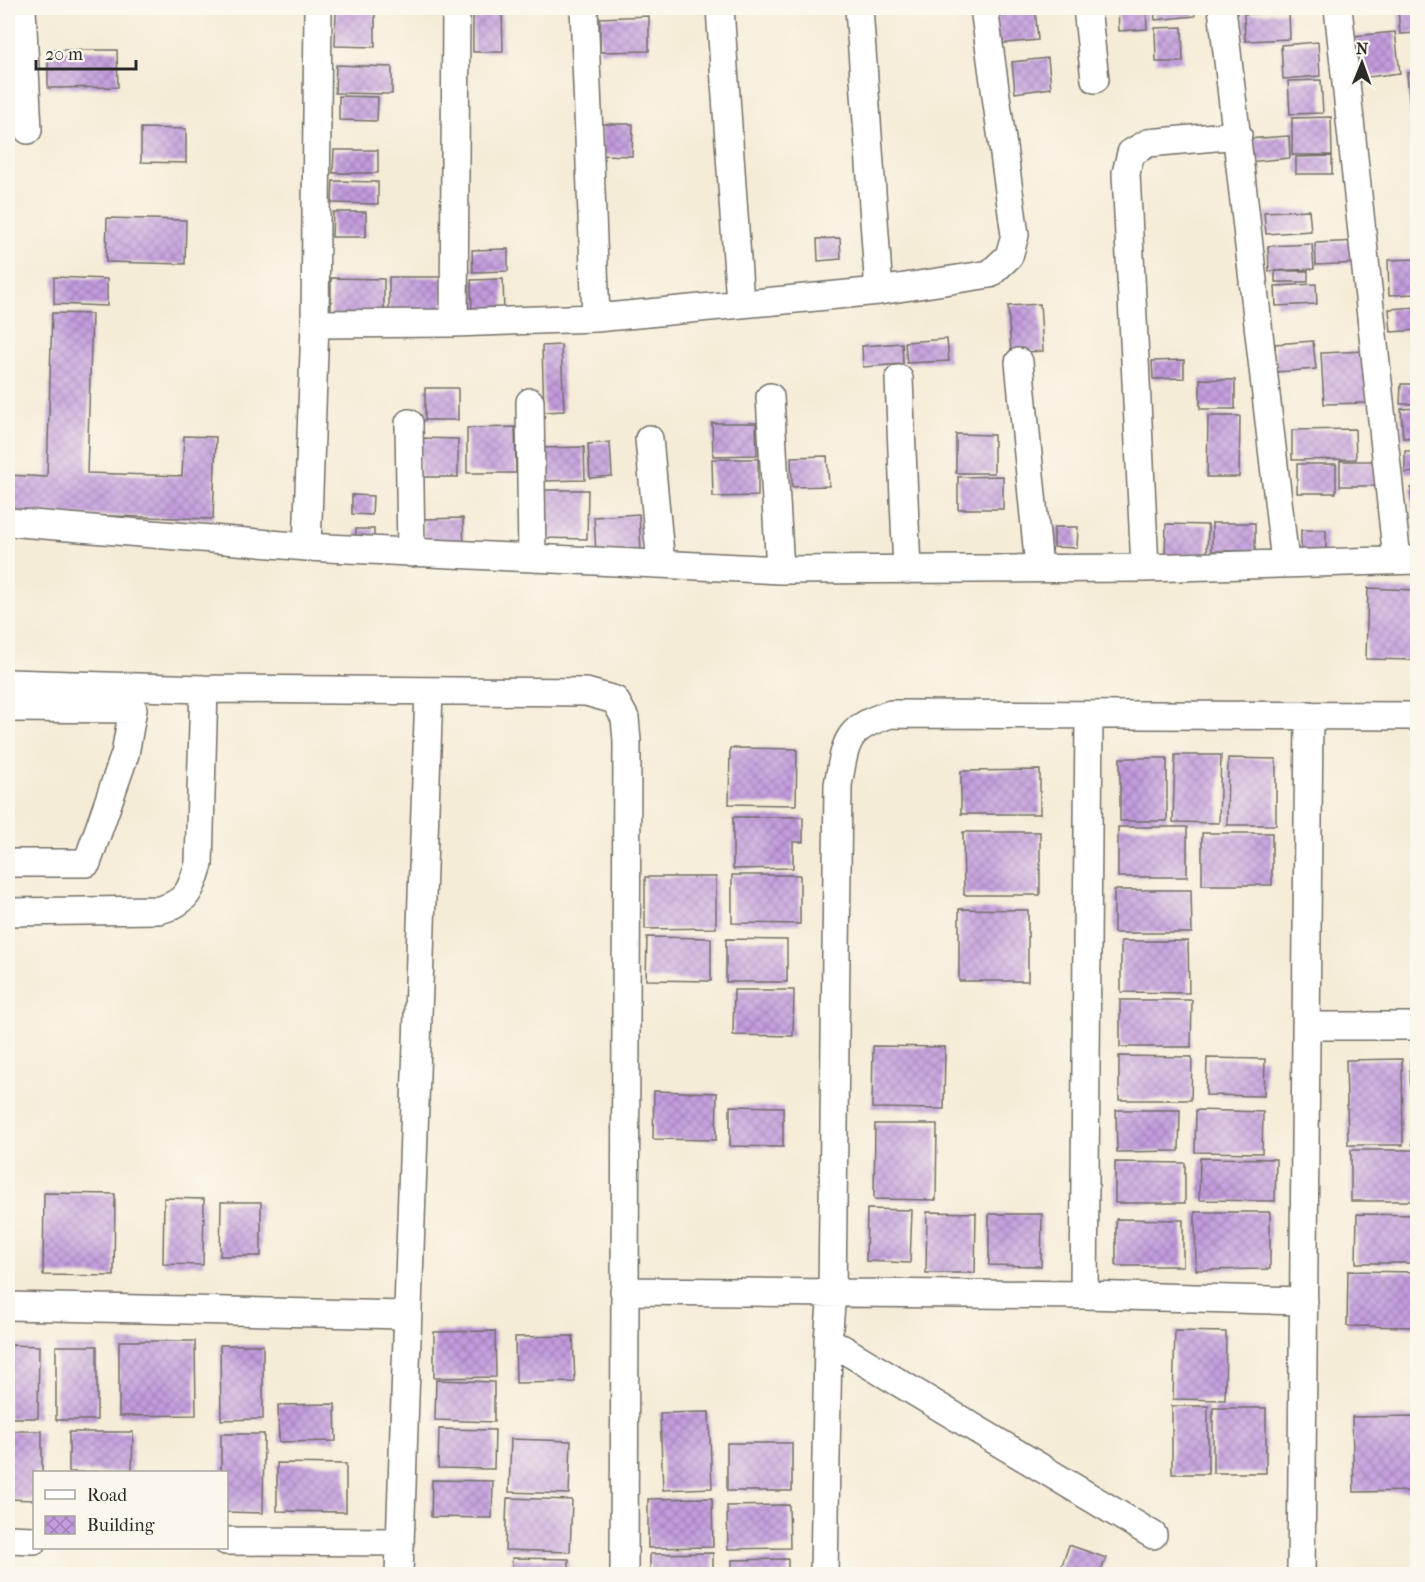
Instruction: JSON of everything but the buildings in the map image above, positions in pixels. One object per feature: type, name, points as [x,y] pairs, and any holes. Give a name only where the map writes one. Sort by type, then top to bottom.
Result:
[{"type":"street","points":[[22,8],[28,130]]},
{"type":"street","points":[[307,548],[315,324],[318,8]]},
{"type":"street","points":[[454,323],[456,8]]},
{"type":"street","points":[[584,8],[596,318]]},
{"type":"street","points":[[720,8],[740,303]]},
{"type":"street","points":[[859,8],[879,291]]},
{"type":"street","points":[[315,324],[454,323],[596,318],[879,291],[990,274],[1009,256],[1016,235],[984,8]]},
{"type":"street","points":[[1087,8],[1095,79]]},
{"type":"street","points":[[1222,8],[1285,562]]},
{"type":"street","points":[[8,522],[307,548],[780,570],[1145,568],[1407,560],[1338,8]]},
{"type":"street","points":[[1145,568],[1126,173],[1131,153],[1148,143],[1238,135]]},
{"type":"street","points":[[1019,362],[1039,567]]},
{"type":"street","points":[[899,379],[907,570]]},
{"type":"street","points":[[770,397],[780,570]]},
{"type":"street","points":[[530,402],[532,558]]},
{"type":"street","points":[[409,423],[411,553]]},
{"type":"street","points":[[650,439],[661,564]]},
{"type":"street","points":[[8,912],[159,910],[177,906],[192,888],[199,864],[204,688]]},
{"type":"street","points":[[13,696],[114,697],[204,688],[586,692],[615,700],[625,718],[624,1575]]},
{"type":"street","points":[[399,1575],[406,1315],[429,691]]},
{"type":"street","points":[[8,863],[87,863],[125,754],[134,708],[114,697]]},
{"type":"street","points":[[824,1575],[828,1340],[832,1294],[838,785],[845,743],[864,722],[891,714],[1418,716]]},
{"type":"street","points":[[1301,1575],[1309,714]]},
{"type":"street","points":[[1084,1295],[1089,716]]},
{"type":"street","points":[[1306,1026],[1418,1026]]},
{"type":"street","points":[[624,1291],[1084,1295],[1304,1301]]},
{"type":"street","points":[[8,1306],[406,1315]]},
{"type":"street","points":[[828,1340],[1153,1535]]},
{"type":"street","points":[[8,1539],[33,1540]]},
{"type":"street","points":[[228,1541],[399,1542]]}]
